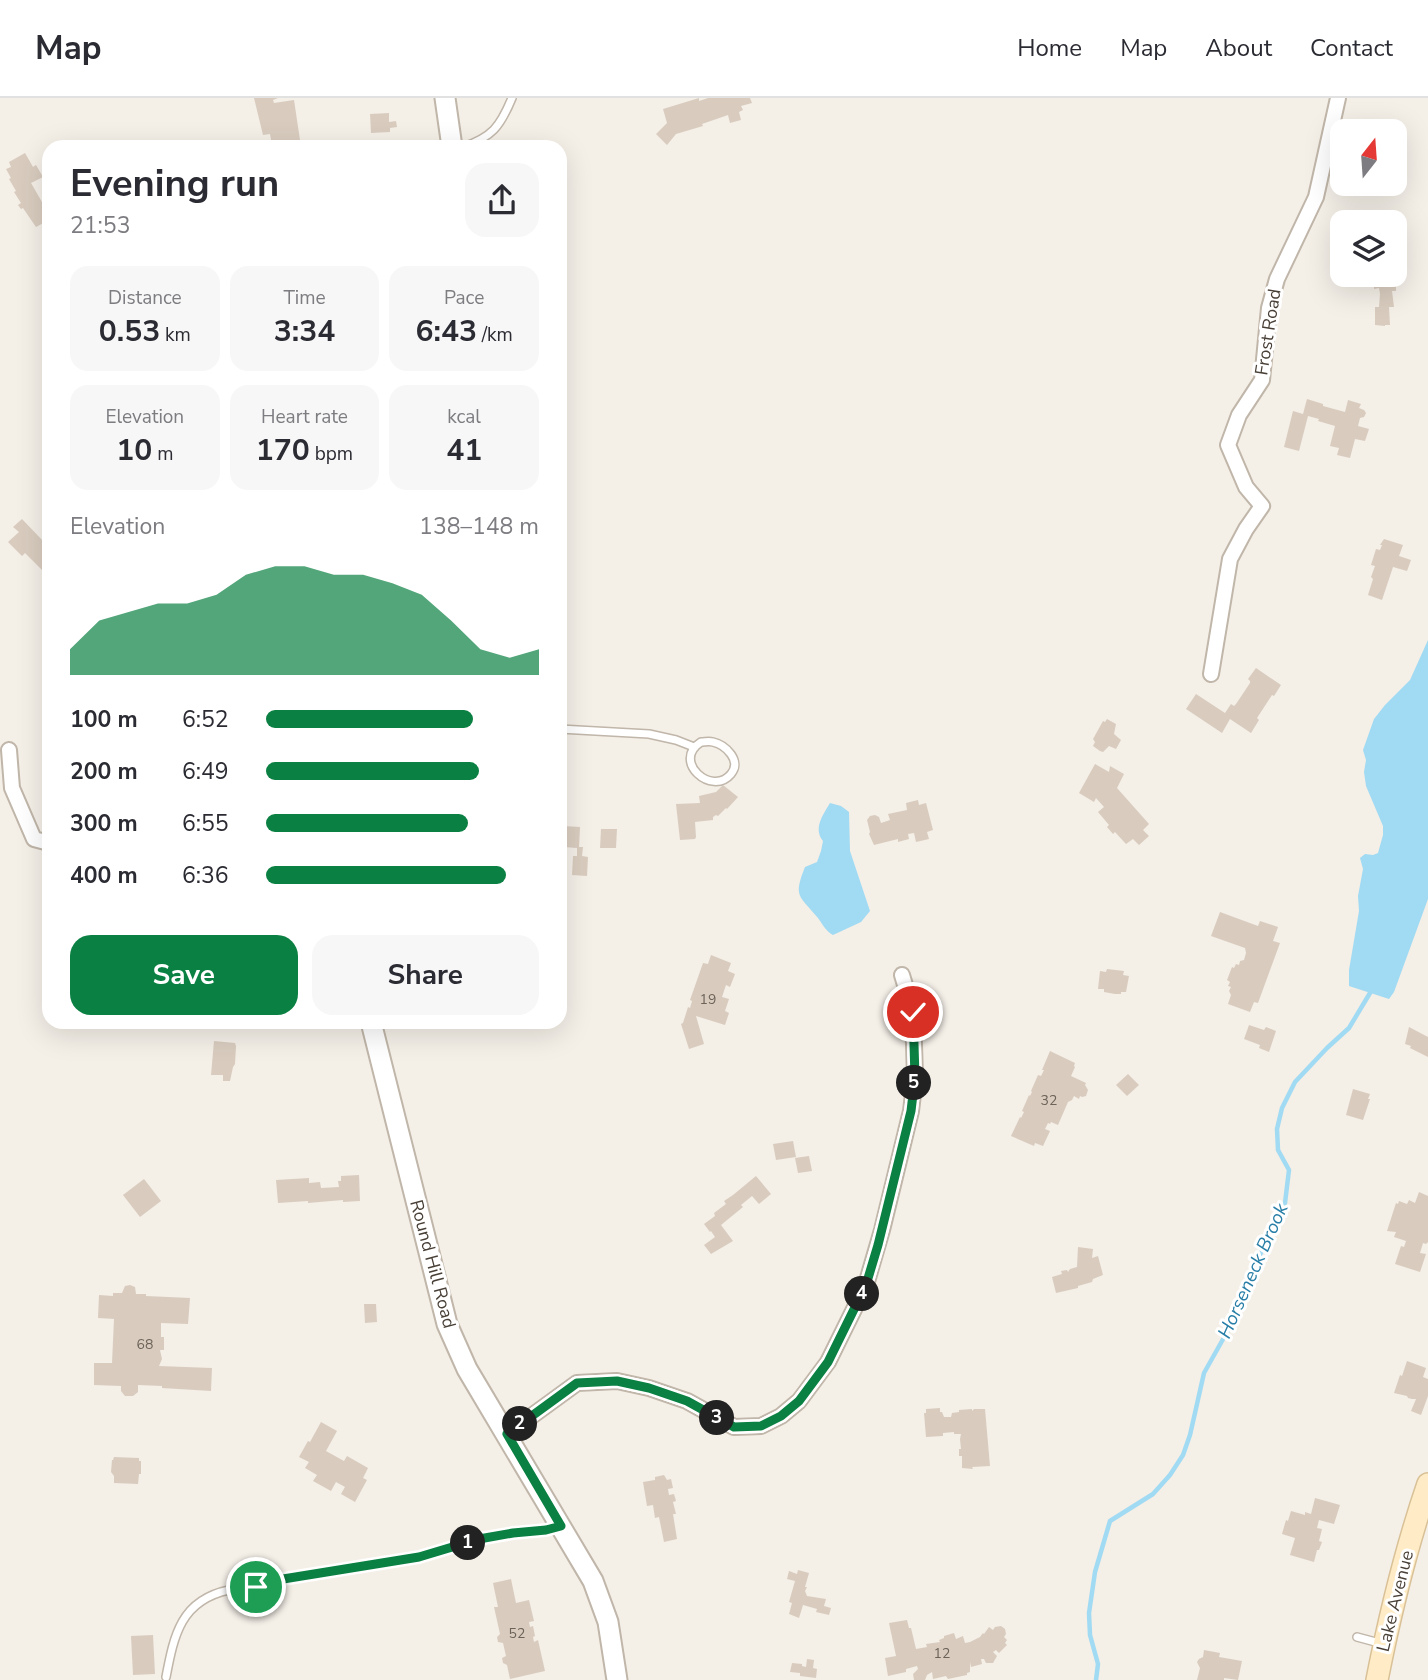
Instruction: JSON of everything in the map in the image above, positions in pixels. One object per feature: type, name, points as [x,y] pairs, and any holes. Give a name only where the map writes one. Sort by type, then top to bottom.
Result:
[{"type":"main road","name":"Lake Avenue","points":[[1377,1680],[1409,1542],[1426,1494]]},
{"type":"street","points":[[444,98],[451,140]]},
{"type":"street","name":"Frost Road","points":[[1211,674],[1230,559],[1262,506],[1246,487],[1227,445],[1239,415],[1262,380],[1269,308],[1277,279],[1316,197],[1338,98]]},
{"type":"street","points":[[9,750],[12,788],[34,839],[42,841]]},
{"type":"street","points":[[507,1434],[577,1383],[617,1381],[649,1388],[687,1401],[734,1427],[761,1426],[781,1416],[799,1401],[828,1362],[866,1285],[911,1111],[915,1077],[913,1012],[902,975]]},
{"type":"street","name":"Round Hill Road","points":[[373,1029],[447,1324],[467,1369],[593,1581],[608,1622],[617,1680]]},
{"type":"lane","points":[[482,140],[496,129],[512,98]]},
{"type":"lane","points":[[567,729],[649,734],[694,747]]},
{"type":"lane","points":[[702,742],[712,742],[726,748],[735,760],[732,774],[723,781],[714,782],[699,776],[692,767],[694,747],[702,742]]},
{"type":"lane","points":[[166,1676],[174,1639],[182,1619],[205,1599],[227,1590],[419,1557],[479,1539],[561,1526]]},
{"type":"lane","points":[[1357,1637],[1384,1644]]},
{"type":"water","points":[[1428,640],[1428,899],[1394,992],[1389,999],[1349,986],[1363,869],[1360,858],[1365,854],[1378,853],[1383,835],[1383,826],[1366,786],[1366,760],[1363,750],[1374,719],[1410,680]]},
{"type":"water","points":[[830,803],[849,812],[850,851],[870,911],[861,922],[833,935],[802,900],[799,890],[805,867],[817,862],[821,851],[823,841],[819,826]]},
{"type":"building","points":[[254,98],[278,98],[273,100],[274,103],[294,100],[300,140],[271,140],[270,134],[263,135]]},
{"type":"building","points":[[699,98],[699,101],[708,98],[750,98],[752,103],[741,106],[741,120],[730,123],[728,115],[676,134],[667,145],[656,134],[667,123],[663,109]]},
{"type":"building","points":[[389,113],[389,122],[396,121],[397,127],[390,128],[390,132],[371,133],[370,114]]},
{"type":"building","points":[[25,153],[33,167],[36,165],[42,175],[31,183],[42,202],[42,224],[36,227],[18,205],[21,203],[6,169],[11,167],[9,162]]},
{"type":"building","points":[[1374,287],[1396,287],[1396,291],[1392,291],[1394,307],[1389,307],[1390,325],[1375,325],[1375,307],[1379,307],[1380,294],[1379,288]]},
{"type":"building","points":[[1307,399],[1345,412],[1348,400],[1361,404],[1359,408],[1366,413],[1360,418],[1358,426],[1369,429],[1365,441],[1355,439],[1350,458],[1337,455],[1339,448],[1330,446],[1335,426],[1308,416],[1299,451],[1284,447],[1293,411],[1303,414]]},
{"type":"building","points":[[22,519],[42,540],[42,570],[25,553],[22,556],[8,542],[19,532],[13,527]]},
{"type":"building","points":[[1384,539],[1403,545],[1399,556],[1411,560],[1407,571],[1393,567],[1382,600],[1368,595],[1375,566],[1371,565],[1376,549],[1380,550]]},
{"type":"building","points":[[1256,668],[1281,685],[1257,718],[1259,720],[1251,733],[1230,719],[1222,733],[1186,709],[1196,694],[1225,713],[1231,704],[1236,704]]},
{"type":"building","points":[[1107,719],[1116,724],[1114,734],[1121,740],[1116,749],[1109,746],[1103,752],[1093,746],[1093,739],[1103,721]]},
{"type":"building","points":[[1095,764],[1109,772],[1110,766],[1124,774],[1117,788],[1149,824],[1143,830],[1149,836],[1139,845],[1133,839],[1126,844],[1115,832],[1113,834],[1098,812],[1104,807],[1096,798],[1094,802],[1079,793]]},
{"type":"building","points":[[723,785],[738,797],[727,809],[713,817],[713,820],[695,822],[695,839],[680,840],[676,804],[700,803],[699,796],[716,792]]},
{"type":"building","points":[[918,800],[919,805],[926,803],[933,830],[927,832],[929,839],[916,842],[914,833],[908,834],[909,839],[874,845],[867,820],[870,816],[879,817],[881,823],[890,820],[888,814],[907,810],[906,803]]},
{"type":"building","points":[[567,826],[580,827],[579,847],[583,847],[582,856],[588,857],[587,876],[572,875],[573,856],[577,856],[577,848],[567,847]]},
{"type":"building","points":[[601,829],[617,829],[616,848],[600,848]]},
{"type":"building","points":[[1220,912],[1258,926],[1260,921],[1278,927],[1273,941],[1280,943],[1258,1003],[1254,1002],[1250,1012],[1228,1004],[1231,987],[1228,986],[1230,982],[1227,980],[1232,967],[1244,960],[1246,953],[1245,948],[1211,936]]},
{"type":"building","points":[[711,955],[731,963],[728,971],[735,974],[730,987],[726,985],[722,997],[729,999],[725,1011],[729,1013],[725,1025],[696,1016],[704,1044],[689,1049],[681,1024],[688,1007],[690,1008],[690,1000],[703,963],[708,964]]},
{"type":"building","points":[[1107,969],[1124,971],[1123,975],[1129,976],[1126,992],[1115,994],[1098,989],[1100,971],[1106,972]]},
{"type":"building","points":[[1249,1025],[1276,1031],[1269,1052],[1244,1039]]},
{"type":"building","points":[[1409,1027],[1428,1037],[1428,1057],[1405,1044]]},
{"type":"building","points":[[214,1041],[235,1043],[235,1064],[230,1081],[223,1081],[223,1075],[211,1075]]},
{"type":"building","points":[[1050,1051],[1075,1063],[1071,1076],[1086,1083],[1088,1090],[1086,1096],[1080,1096],[1079,1099],[1074,1096],[1068,1102],[1058,1125],[1048,1123],[1045,1129],[1050,1131],[1043,1146],[1035,1143],[1034,1146],[1011,1136],[1024,1112],[1022,1111],[1038,1075],[1041,1076],[1044,1070]]},
{"type":"building","points":[[1128,1074],[1139,1085],[1127,1096],[1116,1085]]},
{"type":"building","points":[[1353,1089],[1370,1094],[1363,1120],[1346,1115]]},
{"type":"building","points":[[793,1141],[796,1157],[776,1160],[773,1144]]},
{"type":"building","points":[[809,1156],[812,1171],[798,1173],[795,1158]]},
{"type":"building","points":[[359,1175],[360,1201],[278,1203],[276,1180],[309,1178],[309,1183],[320,1182],[321,1188],[339,1187],[341,1176]]},
{"type":"building","points":[[756,1176],[771,1194],[759,1204],[752,1196],[721,1225],[733,1241],[711,1254],[704,1245],[715,1237],[704,1224],[726,1204],[724,1201]]},
{"type":"building","points":[[144,1179],[161,1201],[140,1217],[123,1195]]},
{"type":"building","points":[[1419,1192],[1428,1196],[1428,1242],[1423,1243],[1420,1253],[1426,1254],[1420,1272],[1395,1264],[1401,1246],[1404,1247],[1406,1241],[1394,1237],[1396,1232],[1387,1231],[1396,1203],[1399,1201],[1407,1204],[1409,1200],[1415,1203]]},
{"type":"building","points":[[1078,1247],[1093,1249],[1092,1258],[1098,1256],[1103,1275],[1078,1288],[1056,1293],[1052,1277],[1062,1274],[1061,1271],[1068,1272],[1077,1267]]},
{"type":"building","points":[[125,1286],[135,1287],[136,1294],[190,1298],[188,1324],[161,1323],[164,1350],[160,1350],[162,1359],[159,1366],[212,1368],[211,1391],[138,1385],[138,1392],[133,1396],[125,1396],[121,1386],[94,1385],[94,1363],[112,1363],[114,1319],[98,1318],[99,1295],[113,1296],[113,1293],[122,1293]]},
{"type":"building","points":[[364,1304],[376,1304],[377,1322],[365,1323]]},
{"type":"building","points":[[1407,1361],[1426,1368],[1423,1377],[1428,1379],[1428,1396],[1421,1415],[1411,1411],[1416,1399],[1394,1393]]},
{"type":"building","points":[[940,1408],[944,1417],[951,1417],[952,1413],[959,1410],[985,1409],[990,1466],[962,1468],[962,1456],[959,1456],[961,1434],[954,1432],[926,1437],[924,1413],[926,1409]]},
{"type":"building","points":[[321,1422],[337,1431],[326,1451],[344,1461],[347,1456],[368,1468],[363,1478],[367,1480],[355,1502],[341,1494],[345,1487],[336,1482],[331,1491],[313,1481],[317,1475],[305,1468],[309,1462],[299,1457]]},
{"type":"building","points":[[114,1457],[139,1458],[141,1474],[138,1484],[114,1483],[111,1472]]},
{"type":"building","points":[[664,1475],[667,1480],[671,1479],[673,1488],[668,1489],[669,1495],[674,1494],[676,1501],[673,1502],[676,1514],[673,1514],[677,1539],[664,1542],[659,1517],[655,1518],[653,1505],[647,1506],[643,1482]]},
{"type":"building","points":[[1315,1498],[1340,1505],[1334,1524],[1319,1520],[1317,1528],[1322,1529],[1319,1541],[1322,1542],[1314,1562],[1290,1555],[1295,1538],[1282,1534],[1291,1511],[1311,1514]]},
{"type":"building","points":[[798,1570],[809,1573],[805,1587],[807,1596],[826,1599],[824,1606],[831,1608],[829,1615],[803,1605],[799,1618],[789,1614],[792,1603],[789,1602],[795,1581],[787,1579],[789,1571],[797,1574]]},
{"type":"building","points":[[511,1579],[516,1603],[529,1600],[534,1621],[529,1622],[530,1627],[533,1626],[534,1642],[538,1640],[545,1671],[510,1679],[507,1665],[502,1658],[506,1656],[503,1643],[498,1642],[497,1637],[500,1634],[494,1607],[498,1607],[493,1583]]},
{"type":"building","points":[[907,1620],[916,1649],[940,1642],[944,1636],[954,1633],[956,1639],[963,1636],[965,1643],[970,1642],[984,1634],[989,1627],[993,1630],[1001,1626],[1005,1629],[1007,1645],[999,1653],[996,1650],[993,1652],[997,1656],[993,1663],[986,1663],[981,1659],[982,1664],[971,1667],[970,1662],[970,1672],[967,1675],[933,1679],[932,1672],[925,1680],[914,1680],[913,1674],[918,1669],[917,1666],[888,1676],[885,1658],[896,1656],[889,1623]]},
{"type":"building","points":[[153,1635],[155,1674],[133,1675],[131,1636]]},
{"type":"building","points":[[1204,1650],[1220,1653],[1219,1657],[1242,1661],[1238,1680],[1197,1680],[1200,1668],[1197,1662],[1203,1657]]},
{"type":"building","points":[[807,1659],[814,1660],[816,1678],[790,1672],[792,1663],[806,1667]]},
{"type":"waterway","name":"Horseneck Brook","points":[[1096,1680],[1098,1664],[1090,1635],[1089,1613],[1095,1572],[1110,1521],[1153,1494],[1183,1455],[1204,1373],[1231,1325],[1251,1272],[1285,1203],[1289,1170],[1278,1150],[1277,1129],[1282,1108],[1295,1082],[1349,1028],[1372,987]]},
{"type":"route","points":[[256,1587],[277,1580],[419,1557],[479,1539],[561,1526],[507,1434],[577,1383],[617,1381],[649,1388],[687,1401],[734,1427],[761,1426],[781,1416],[799,1401],[828,1362],[866,1285],[878,1245],[911,1111],[915,1077],[913,1012]]}]
